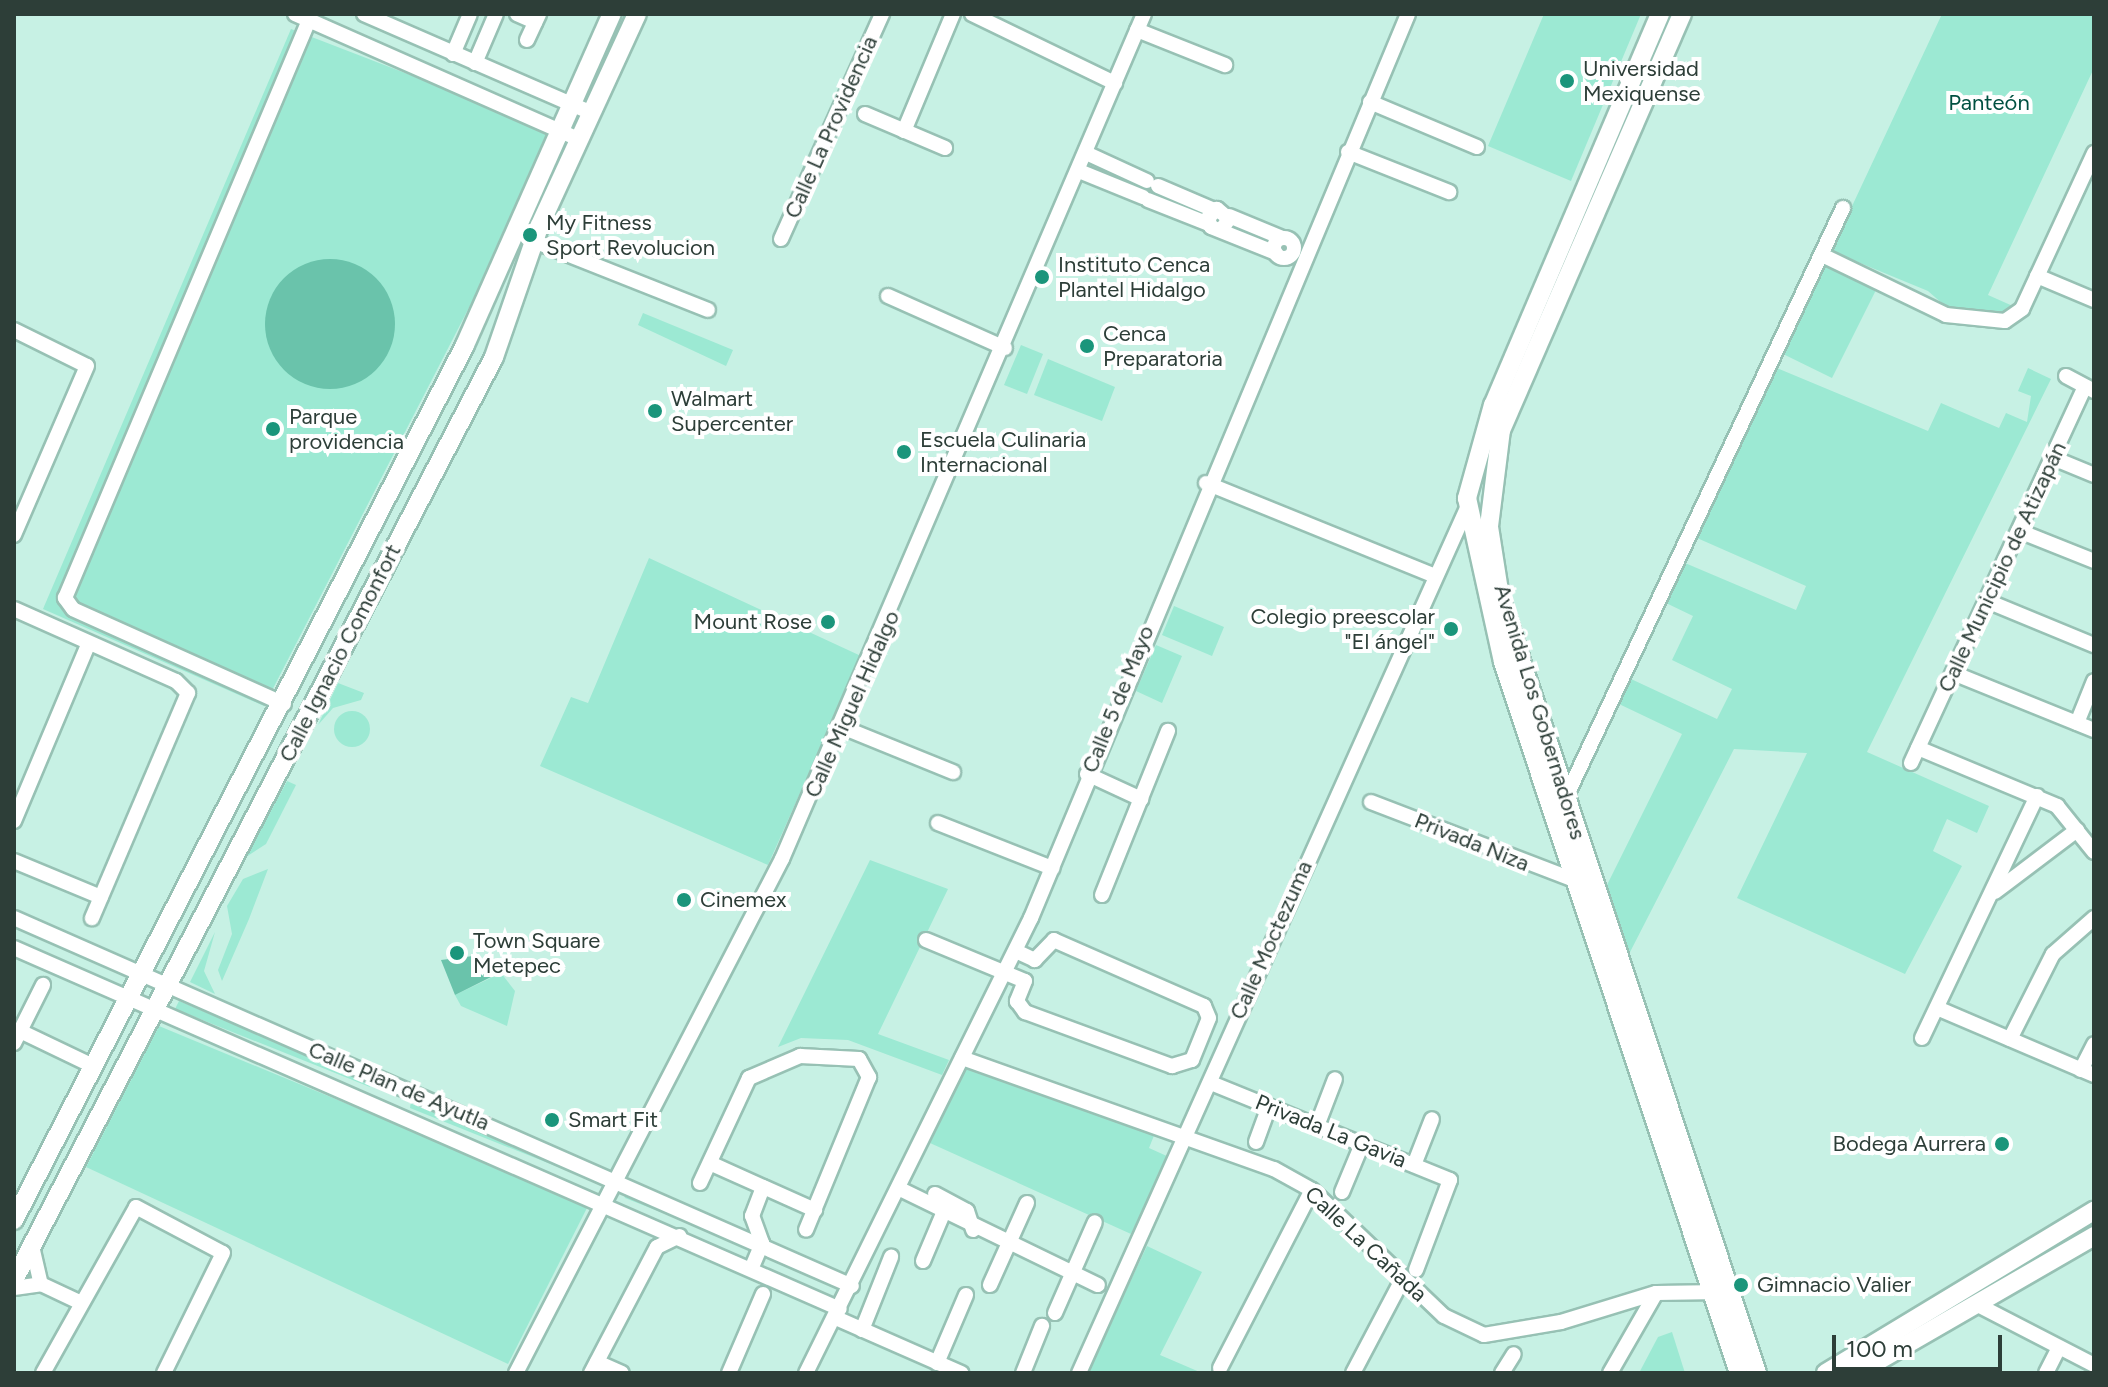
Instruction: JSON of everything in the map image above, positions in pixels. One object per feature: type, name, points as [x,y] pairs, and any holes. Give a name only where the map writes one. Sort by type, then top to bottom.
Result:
[{"type":"street","points":[[364,14],[592,113]]},
{"type":"street","points":[[465,59],[470,14]]},
{"type":"street","points":[[455,84],[465,59],[496,14]]},
{"type":"street","points":[[517,14],[537,18],[527,40]]},
{"type":"street","name":"Calle Ignacio Comonfort","points":[[14,1220],[284,704],[465,345],[612,14]]},
{"type":"street","name":"Calle Ignacio Comonfort","points":[[14,1280],[494,357],[534,241],[637,14]]},
{"type":"street","name":"Calle La Providencia","points":[[781,239],[882,14]]},
{"type":"street","points":[[904,131],[953,14]]},
{"type":"street","points":[[972,14],[1115,83]]},
{"type":"street","name":"Calle Miguel Hidalgo","points":[[516,1373],[607,1205],[842,727],[1144,14]]},
{"type":"street","name":"Calle 5 de Mayo","points":[[806,1373],[852,1286],[1016,951],[1206,483],[1408,14]]},
{"type":"street","name":"Avenida Los Gobernadores","points":[[1596,918],[1574,880],[1484,598],[1467,508],[1493,405],[1660,14]]},
{"type":"street","name":"Avenida Los Gobernadores","points":[[1682,14],[1501,430],[1490,482],[1500,597],[1566,797],[1596,918],[1720,1292],[1739,1373]]},
{"type":"street","points":[[284,704],[73,609],[65,598],[302,17],[579,139]]},
{"type":"street","points":[[1137,30],[1225,65]]},
{"type":"street","points":[[415,66],[426,42]]},
{"type":"street","points":[[1370,102],[1477,147]]},
{"type":"street","points":[[865,114],[945,148]]},
{"type":"street","points":[[1348,152],[1449,192]]},
{"type":"street","points":[[1079,171],[1146,198],[1218,220],[1282,238],[1294,244],[1293,254],[1276,253],[1218,220],[1153,184],[1086,153]]},
{"type":"street","points":[[1822,255],[1946,315],[1997,322],[2022,309],[2094,153]]},
{"type":"street","points":[[1146,198],[1153,184]]},
{"type":"street","points":[[1566,797],[1843,208]]},
{"type":"street","points":[[1576,211],[1594,218]]},
{"type":"street","points":[[534,241],[708,310]]},
{"type":"street","points":[[2037,276],[2094,300]]},
{"type":"street","points":[[888,296],[1005,348]]},
{"type":"street","points":[[14,330],[87,366],[14,535]]},
{"type":"street","points":[[2066,376],[2090,389]]},
{"type":"street","name":"Calle Municipio de Atizapán","points":[[1911,763],[2053,458],[2090,389]]},
{"type":"street","points":[[2053,458],[2094,475]]},
{"type":"street","points":[[1206,483],[1433,575]]},
{"type":"street","name":"Calle Moctezuma","points":[[1079,1373],[1191,1137],[1211,1083],[1433,575],[1467,508]]},
{"type":"street","points":[[2019,531],[2094,561]]},
{"type":"street","points":[[1987,601],[2094,645]]},
{"type":"street","points":[[14,609],[188,693],[92,918]]},
{"type":"street","points":[[14,821],[89,643]]},
{"type":"street","points":[[1953,673],[2094,730]]},
{"type":"street","points":[[2077,723],[2094,681]]},
{"type":"street","points":[[842,727],[953,772]]},
{"type":"street","points":[[1102,895],[1168,731]]},
{"type":"street","points":[[1918,748],[2037,796],[2077,830],[2094,852]]},
{"type":"street","points":[[1087,774],[1141,799]]},
{"type":"street","points":[[1922,1038],[2037,796]]},
{"type":"street","name":"Privada Niza","points":[[1371,802],[1574,880]]},
{"type":"street","points":[[938,823],[1052,868]]},
{"type":"street","points":[[1992,894],[2077,830]]},
{"type":"street","points":[[14,861],[101,897]]},
{"type":"street","name":"Calle Plan de Ayutla","points":[[14,918],[166,988],[619,1180],[852,1286]]},
{"type":"street","points":[[2010,1039],[2053,954],[2094,918]]},
{"type":"street","name":"Calle Plan de Ayutla","points":[[36,928],[20,950],[395,1110],[777,1278],[840,1309]]},
{"type":"street","points":[[926,940],[1025,981],[1017,1001],[1025,1012],[1172,1066],[1192,1060],[1209,1018],[1204,1006],[1054,940],[1035,960],[1016,951]]},
{"type":"street","points":[[43,985],[17,1037],[95,1067]]},
{"type":"street","points":[[1937,1008],[2087,1073],[2094,1044]]},
{"type":"street","points":[[700,1183],[712,1164],[749,1078],[800,1056],[859,1059],[869,1077],[806,1230]]},
{"type":"street","name":"Calle La Cañada","points":[[962,1058],[1191,1137],[1312,1190],[1402,1280],[1444,1316],[1484,1335],[1548,1326],[1656,1293],[1720,1292]]},
{"type":"street","name":"Calle Plan de Ayutla","points":[[373,1102],[383,1079]]},
{"type":"street","points":[[1317,1126],[1335,1079]]},
{"type":"street","name":"Privada La Gavia","points":[[1211,1083],[1450,1180],[1416,1270]]},
{"type":"street","name":"Calle Plan de Ayutla","points":[[395,1110],[405,1088]]},
{"type":"street","points":[[1256,1142],[1269,1106]]},
{"type":"street","points":[[1414,1165],[1432,1119]]},
{"type":"street","points":[[1342,1192],[1362,1144]]},
{"type":"street","points":[[712,1164],[815,1210]]},
{"type":"street","points":[[902,1185],[945,1209],[973,1230],[1098,1285]]},
{"type":"street","points":[[902,1185],[961,1206],[973,1230]]},
{"type":"street","points":[[752,1267],[762,1243],[752,1216],[763,1187]]},
{"type":"street","points":[[1220,1368],[1312,1190]]},
{"type":"street","points":[[990,1285],[1027,1203]]},
{"type":"street","points":[[43,1373],[79,1302],[136,1207],[222,1248],[164,1373]]},
{"type":"street","points":[[923,1261],[945,1209]]},
{"type":"street","points":[[1829,1372],[2094,1211]]},
{"type":"street","points":[[726,1228],[752,1216]]},
{"type":"street","points":[[647,1222],[657,1247]]},
{"type":"street","points":[[1055,1313],[1095,1222]]},
{"type":"street","points":[[622,1373],[594,1367],[657,1247],[680,1236]]},
{"type":"street","points":[[1857,1373],[2094,1236]]},
{"type":"street","points":[[32,1246],[41,1284]]},
{"type":"street","points":[[777,1278],[786,1254]]},
{"type":"street","points":[[862,1330],[891,1257]]},
{"type":"street","points":[[1353,1373],[1402,1280]]},
{"type":"street","points":[[14,1288],[41,1284],[79,1302]]},
{"type":"street","name":"Avenida Los Gobernadores","points":[[1720,1292],[1757,1373]]},
{"type":"street","points":[[1610,1373],[1656,1293]]},
{"type":"street","points":[[729,1373],[763,1294]]},
{"type":"street","points":[[937,1363],[966,1295]]},
{"type":"street","points":[[1976,1304],[2094,1365]]},
{"type":"street","points":[[840,1309],[869,1306]]},
{"type":"street","points":[[840,1309],[862,1330],[961,1373]]},
{"type":"street","points":[[1023,1373],[1042,1326]]},
{"type":"street","points":[[2046,1373],[2058,1349]]},
{"type":"street","points":[[1502,1373],[1514,1354]]},
{"type":"green space","name":"Universidad Mexiquense","points":[[1544,14],[1641,14],[1571,181],[1488,146]]},
{"type":"green space","name":"Panteón","points":[[1942,14],[2094,14],[2094,68],[1988,295],[2015,307],[2000,315],[1952,312],[1928,291],[1831,251]]},
{"type":"green space","name":"Parque providencia","points":[[291,29],[550,129],[495,257],[264,706],[43,609]]},
{"type":"green space","points":[[1826,266],[1876,290],[1832,378],[1783,354]]},
{"type":"green space","points":[[643,313],[733,350],[726,366],[638,325]]},
{"type":"green space","points":[[1021,345],[1043,354],[1027,394],[1004,385]]},
{"type":"green space","points":[[1048,359],[1115,387],[1102,421],[1034,395]]},
{"type":"green space","points":[[1777,368],[1928,431],[1941,403],[1999,428],[2006,413],[2027,422],[2031,396],[2018,391],[2028,368],[2051,379],[1867,752],[1989,806],[1977,833],[1947,819],[1933,851],[1962,866],[1905,974],[1737,898],[1807,753],[1734,749],[1628,956],[1605,889],[1682,734],[1619,704],[1631,679],[1717,719],[1732,689],[1672,660],[1693,616],[1666,603],[1685,563],[1796,610],[1806,586],[1697,538]]},
{"type":"green space","points":[[649,558],[861,656],[768,865],[540,766],[571,697],[588,703]]},
{"type":"green space","points":[[1174,606],[1224,627],[1212,656],[1162,635]]},
{"type":"green space","points":[[1156,645],[1182,656],[1162,703],[1136,691]]},
{"type":"green space","points":[[338,683],[364,693],[361,700],[333,708],[318,725]]},
{"type":"green space","points":[[352,711],[365,716],[370,729],[365,742],[352,747],[339,742],[334,729],[339,716]]},
{"type":"green space","points":[[287,781],[296,785],[266,844],[246,857]]},
{"type":"green space","points":[[870,860],[948,889],[878,1034],[949,1060],[942,1075],[848,1040],[801,1038],[778,1047]]},
{"type":"green space","points":[[268,869],[222,981],[218,970],[232,934],[227,906],[243,879]]},
{"type":"green space","points":[[215,932],[204,971],[215,994],[190,982]]},
{"type":"green space","points":[[501,973],[515,991],[507,1026],[461,1006],[455,995]]},
{"type":"green space","points":[[179,1001],[368,1080],[370,1087],[175,1009]]},
{"type":"green space","points":[[159,1026],[589,1204],[508,1364],[86,1167]]},
{"type":"green space","points":[[967,1066],[1155,1133],[1149,1148],[1169,1157],[1131,1234],[930,1143]]},
{"type":"green space","points":[[411,1099],[604,1183],[410,1108]]},
{"type":"green space","points":[[623,1193],[749,1247],[625,1198]]},
{"type":"green space","points":[[1147,1246],[1202,1272],[1160,1355],[1202,1373],[1087,1373]]},
{"type":"green space","points":[[1672,1332],[1685,1373],[1639,1373],[1658,1337]]},
{"type":"shaded area","points":[[330,259],[355,264],[376,278],[390,299],[395,324],[390,349],[376,370],[355,384],[330,389],[305,384],[284,370],[270,349],[265,324],[270,299],[284,278],[305,264]]},
{"type":"shaded area","points":[[473,956],[503,971],[455,995],[441,960]]},
{"type":"place","name":"Universidad Mexiquense","points":[[1567,81]]},
{"type":"place","name":"My Fitness Sport Revolucion","points":[[530,235]]},
{"type":"place","name":"Instituto Cenca Plantel Hidalgo","points":[[1042,277]]},
{"type":"place","name":"Cenca Preparatoria","points":[[1087,346]]},
{"type":"place","name":"Walmart Supercenter","points":[[655,411]]},
{"type":"place","name":"Parque providencia","points":[[273,429]]},
{"type":"place","name":"Escuela Culinaria Internacional","points":[[904,452]]},
{"type":"place","name":"Mount Rose","points":[[828,622]]},
{"type":"place","name":"Colegio preescolar \"El ángel\"","points":[[1451,629]]},
{"type":"place","name":"Cinemex","points":[[684,900]]},
{"type":"place","name":"Town Square Metepec","points":[[457,953]]},
{"type":"place","name":"Smart Fit","points":[[552,1120]]},
{"type":"place","name":"Bodega Aurrera","points":[[2002,1144]]},
{"type":"place","name":"Gimnacio Valier","points":[[1741,1285]]}]
